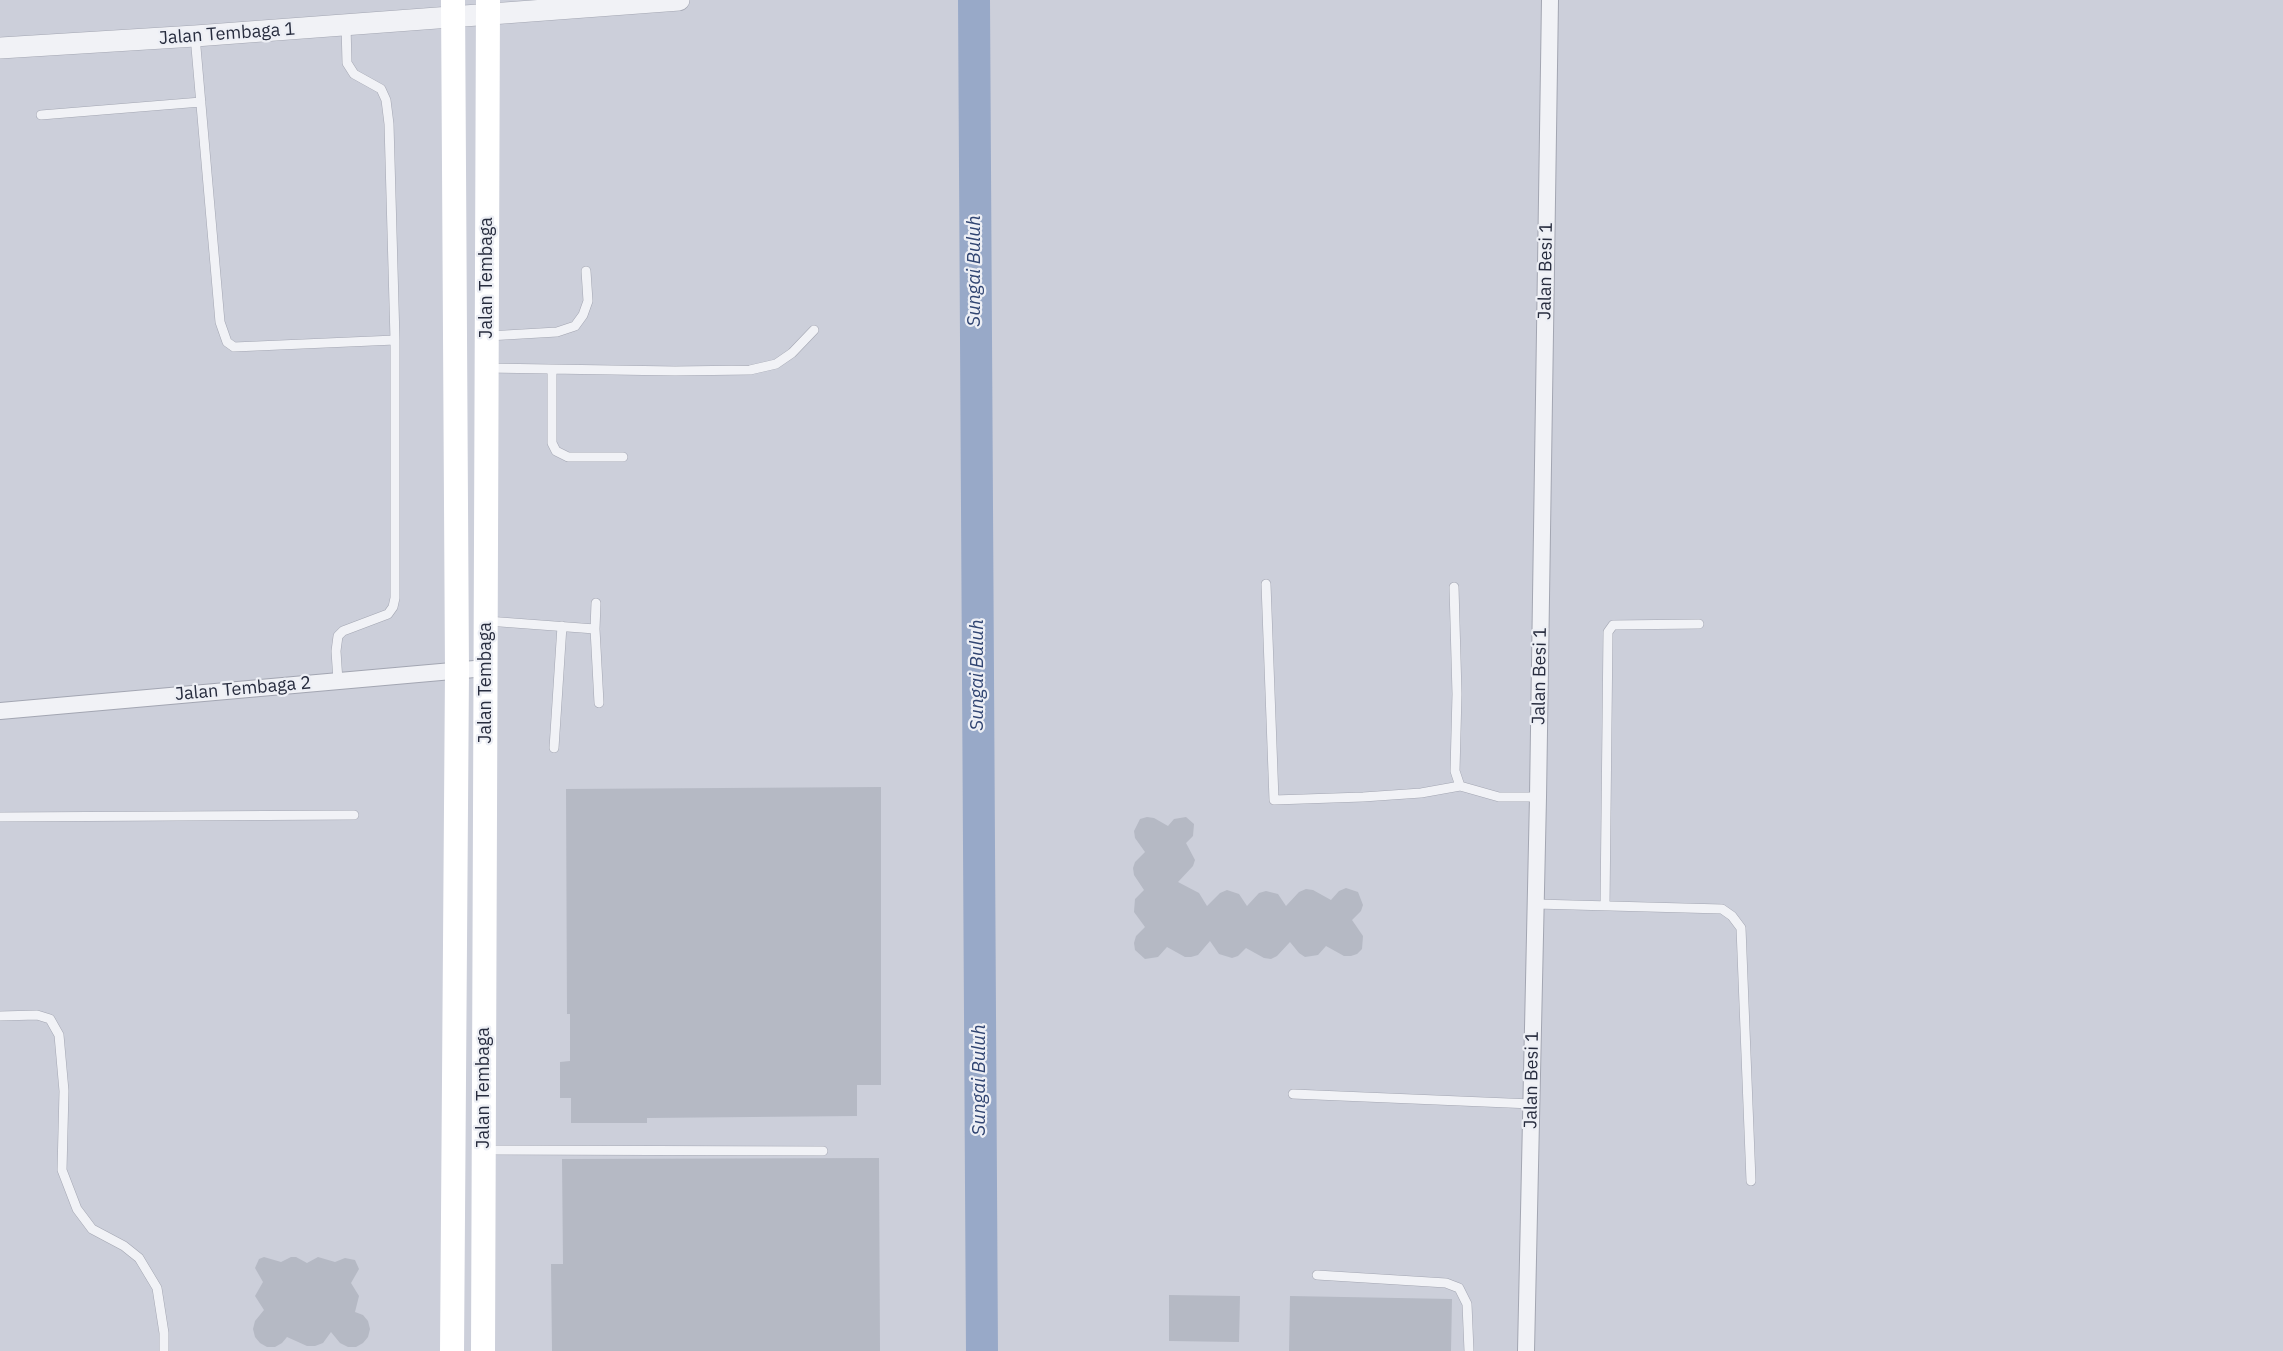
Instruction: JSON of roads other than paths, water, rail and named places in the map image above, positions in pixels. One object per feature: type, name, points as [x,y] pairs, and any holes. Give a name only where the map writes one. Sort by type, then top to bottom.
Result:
[{"type":"main road","name":"Jalan Tembaga","points":[[483,1351],[488,7]]},
{"type":"main road","name":"Jalan Tembaga","points":[[452,1351],[457,671],[453,9]]},
{"type":"street","name":"Jalan Tembaga 1","points":[[0,48],[346,25],[453,9],[678,0]]},
{"type":"street","name":"Jalan Besi 1","points":[[1526,1351],[1538,798],[1550,0]]},
{"type":"street","name":"Jalan Tembaga 2","points":[[0,711],[486,668]]},
{"type":"lane","points":[[338,681],[336,650],[338,636],[343,631],[388,614],[395,598],[395,340],[389,124],[386,100],[381,89],[354,74],[347,63],[346,25]]},
{"type":"lane","points":[[195,36],[220,322],[227,342],[234,347],[395,340]]},
{"type":"lane","points":[[41,115],[201,102]]},
{"type":"lane","points":[[487,336],[557,332],[575,326],[583,315],[588,301],[586,271]]},
{"type":"lane","points":[[487,368],[552,370],[750,370],[776,364],[792,353],[814,330]]},
{"type":"lane","points":[[552,370],[552,443],[556,451],[568,457],[623,457]]},
{"type":"lane","points":[[1266,584],[1274,800],[1363,798],[1420,793],[1460,786],[1499,797],[1538,798]]},
{"type":"lane","points":[[1454,587],[1457,694],[1455,771],[1460,786]]},
{"type":"lane","points":[[596,603],[599,703]]},
{"type":"lane","points":[[486,621],[596,629]]},
{"type":"lane","points":[[1605,906],[1608,632],[1613,625],[1700,624]]},
{"type":"lane","points":[[554,748],[562,626]]},
{"type":"lane","points":[[0,817],[354,816]]},
{"type":"lane","points":[[1536,904],[1722,909],[1732,916],[1741,928],[1751,1181]]},
{"type":"lane","points":[[0,1016],[37,1015],[50,1019],[59,1035],[64,1090],[62,1170],[77,1209],[92,1229],[124,1246],[139,1258],[157,1288],[164,1333],[164,1351]]},
{"type":"lane","points":[[1293,1094],[1532,1104]]},
{"type":"lane","points":[[484,1150],[823,1151]]},
{"type":"lane","points":[[1317,1275],[1446,1283],[1459,1288],[1467,1304],[1468,1351]]},
{"type":"waterway","name":"Sungai Buluh","points":[[974,0],[982,1351]]}]
